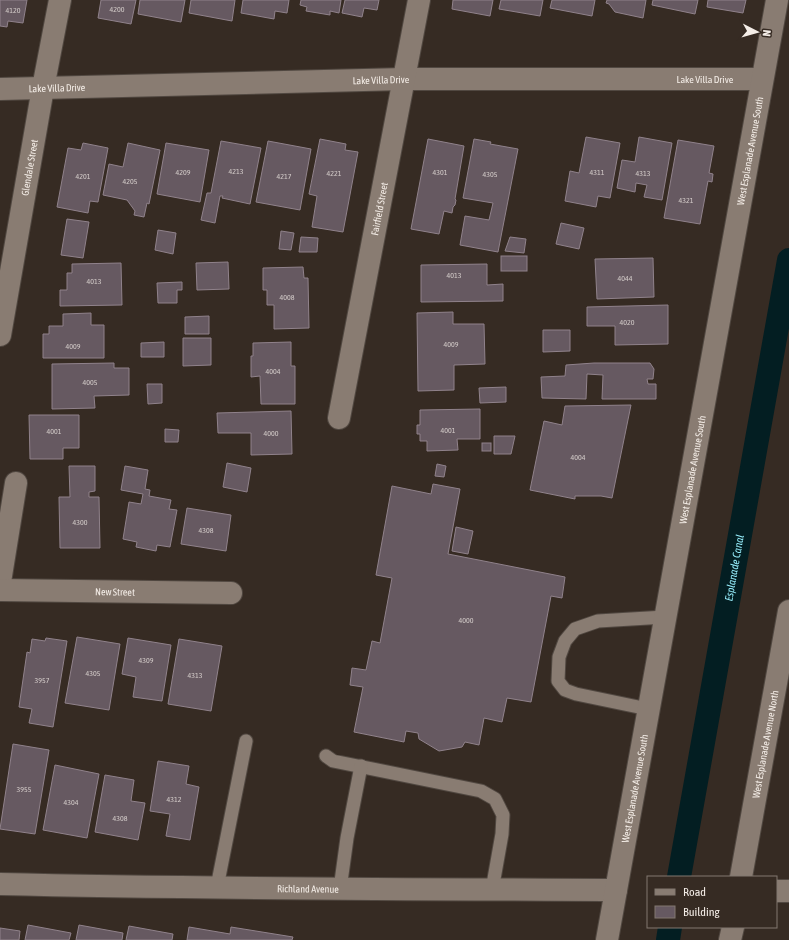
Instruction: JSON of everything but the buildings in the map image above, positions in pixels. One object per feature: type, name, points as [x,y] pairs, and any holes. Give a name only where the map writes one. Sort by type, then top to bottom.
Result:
[{"type":"street","name":"Glendale Street","points":[[0,335],[42,88],[60,0]]},
{"type":"street","name":"Fairfield Street","points":[[339,418],[419,0]]},
{"type":"street","name":"West Esplanade Avenue South","points":[[607,940],[777,0]]},
{"type":"street","name":"Lake Villa Drive","points":[[0,89],[404,79],[762,79]]},
{"type":"street","points":[[0,582],[16,483]]},
{"type":"street","name":"New Street","points":[[0,590],[231,593]]},
{"type":"street","name":"West Esplanade Avenue North","points":[[741,876],[789,611]]},
{"type":"street","name":"Richland Avenue","points":[[0,884],[340,889],[616,890]]},
{"type":"street","points":[[777,891],[789,891]]},
{"type":"street","points":[[730,940],[732,928]]},
{"type":"lane","points":[[648,710],[576,694],[565,690],[558,681],[558,657],[565,641],[575,629],[598,621],[665,617]]},
{"type":"lane","points":[[217,887],[246,741]]},
{"type":"lane","points":[[326,756],[333,761],[481,791],[495,799],[503,815],[502,834],[492,890]]},
{"type":"lane","points":[[340,889],[347,838],[361,766]]},
{"type":"waterway","name":"Esplanade Canal","points":[[679,876],[789,260]]},
{"type":"waterway","name":"Esplanade Canal","points":[[668,940],[670,928]]}]
